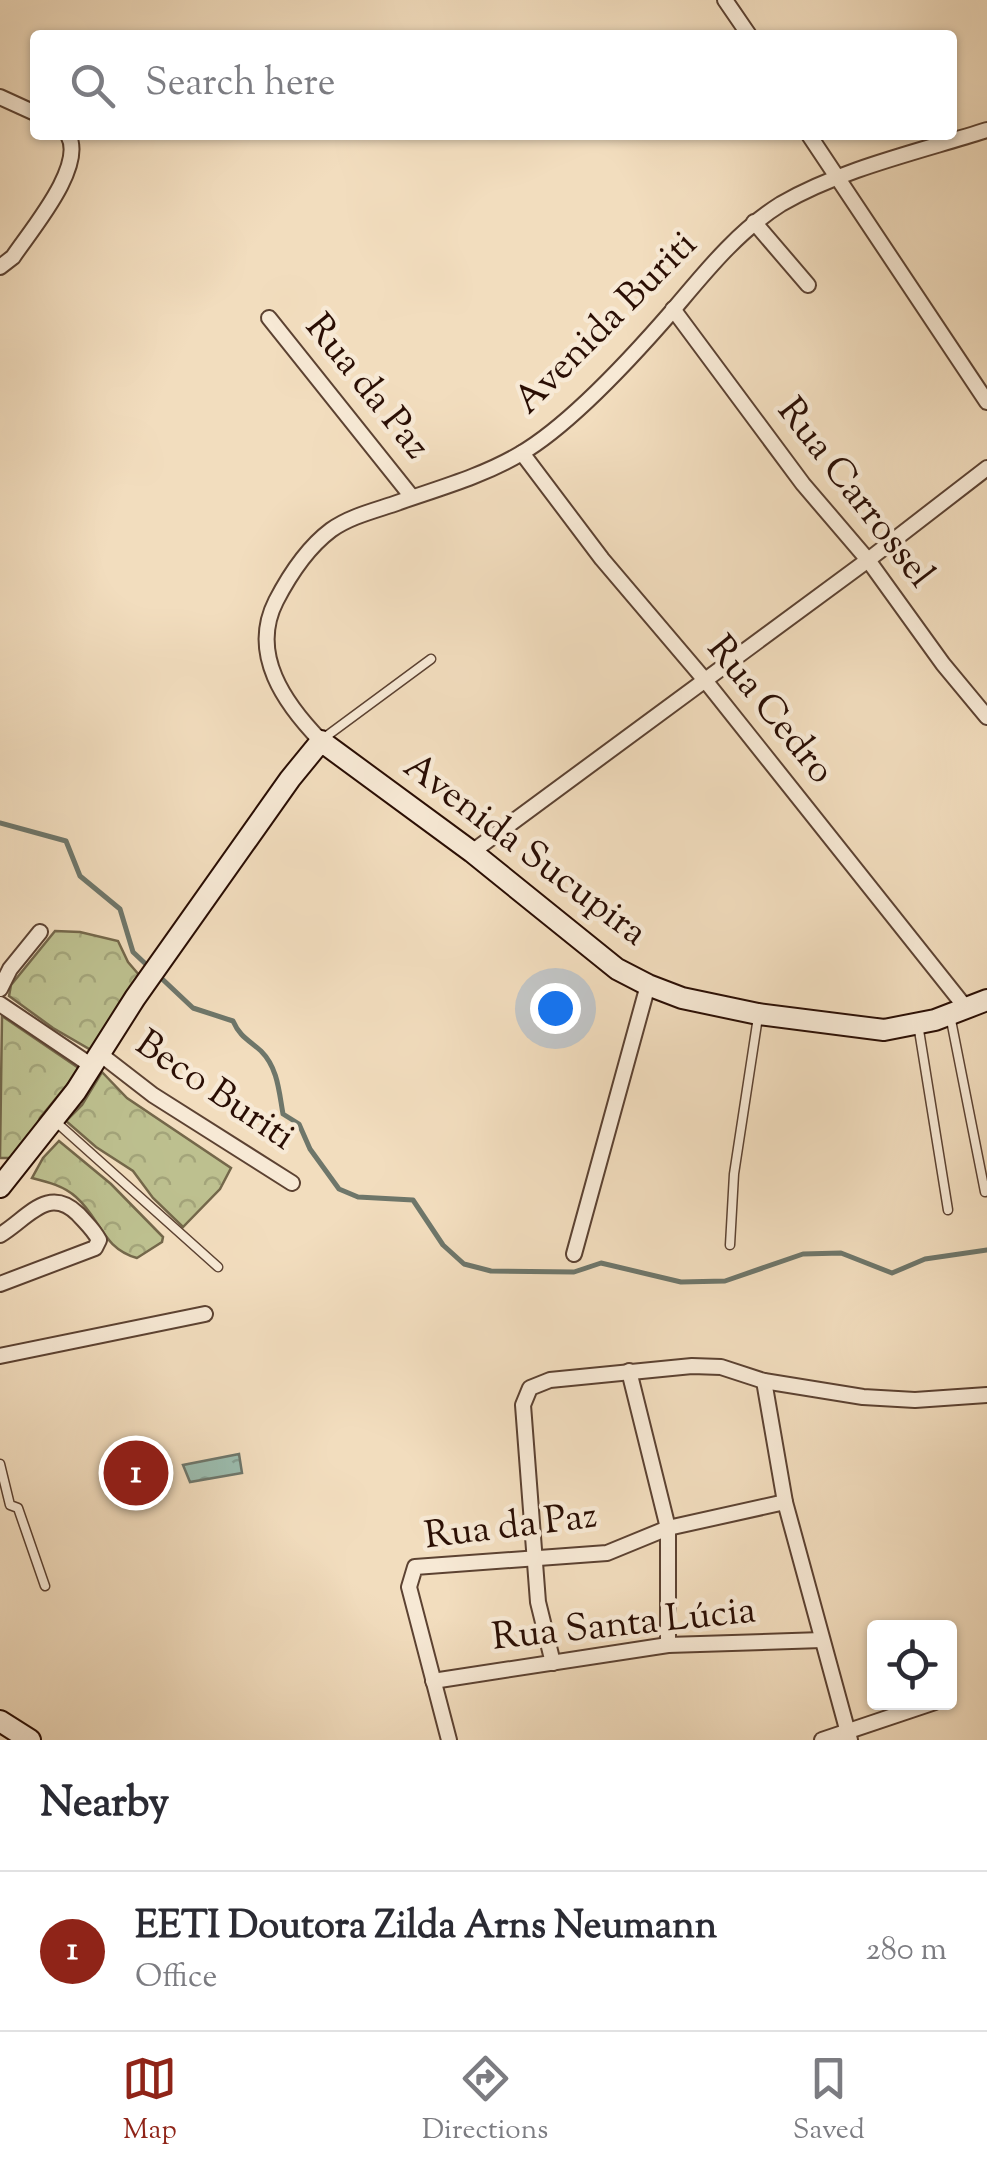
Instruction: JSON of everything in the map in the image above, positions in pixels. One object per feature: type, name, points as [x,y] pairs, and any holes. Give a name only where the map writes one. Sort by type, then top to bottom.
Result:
[{"type":"street","points":[[725,0],[746,30]]},
{"type":"street","points":[[0,98],[30,112]]},
{"type":"street","name":"Avenida Buriti","points":[[957,140],[987,130]]},
{"type":"street","points":[[0,267],[13,257],[54,198],[73,154],[69,140]]},
{"type":"street","points":[[812,140],[987,402]]},
{"type":"street","name":"Avenida Buriti","points":[[321,741],[289,706],[276,683],[266,632],[275,603],[306,552],[335,527],[472,477],[522,453],[614,374],[700,276],[754,222],[800,194],[836,179],[956,140]]},
{"type":"street","points":[[754,222],[808,286]]},
{"type":"street","name":"Rua Carrossel","points":[[673,309],[803,484],[868,560],[987,718]]},
{"type":"street","name":"Rua da Paz","points":[[269,318],[412,498]]},
{"type":"street","name":"Rua Cedro","points":[[522,453],[602,559],[704,679],[958,1012]]},
{"type":"street","points":[[472,852],[987,468]]},
{"type":"street","points":[[0,1187],[96,1060],[290,779],[321,741]]},
{"type":"street","name":"Avenida Sucupira","points":[[321,741],[472,852],[602,958],[648,985],[682,998],[758,1014],[871,1029],[918,1024],[987,1000]]},
{"type":"street","points":[[0,989],[10,968],[40,932]]},
{"type":"street","points":[[574,1254],[648,985]]},
{"type":"street","name":"Beco Buriti","points":[[0,1004],[292,1183]]},
{"type":"street","points":[[0,1235],[44,1204],[63,1201],[97,1234],[99,1245],[0,1284]]},
{"type":"street","points":[[0,1356],[205,1314]]},
{"type":"street","points":[[553,1663],[538,1602],[525,1419],[526,1392],[536,1384],[660,1367],[722,1367],[764,1382],[898,1399],[987,1394]]},
{"type":"street","points":[[629,1371],[668,1528],[668,1646]]},
{"type":"street","points":[[764,1382],[785,1502],[849,1737]]},
{"type":"street","name":"Rua da Paz","points":[[449,1740],[408,1587],[415,1567],[607,1553],[668,1528],[785,1502]]},
{"type":"street","name":"Rua Santa Lúcia","points":[[434,1681],[668,1646],[822,1640]]},
{"type":"street","points":[[822,1740],[849,1737],[915,1710]]},
{"type":"street","points":[[0,1721],[30,1740]]},
{"type":"lane","points":[[321,741],[431,660]]},
{"type":"lane","points":[[958,1012],[985,1192]]},
{"type":"lane","points":[[730,1245],[734,1174],[758,1014]]},
{"type":"lane","points":[[918,1024],[948,1210]]},
{"type":"lane","points":[[52,1119],[218,1267]]},
{"type":"lane","points":[[0,1464],[10,1505],[18,1508],[45,1586]]},
{"type":"green space","points":[[55,931],[118,941],[140,976],[91,1050],[9,996],[11,985]]},
{"type":"green space","points":[[2,1016],[80,1069],[40,1118],[33,1136],[12,1158],[0,1158]]},
{"type":"green space","points":[[102,1072],[127,1098],[231,1168],[220,1189],[183,1227],[153,1198],[133,1171],[66,1121],[82,1105]]},
{"type":"green space","points":[[59,1141],[111,1184],[163,1237],[162,1242],[137,1258],[125,1253],[109,1240],[71,1193],[32,1178]]},
{"type":"water","points":[[239,1454],[242,1473],[190,1482],[183,1465]]},
{"type":"waterway","points":[[0,823],[66,841],[80,876],[120,909],[133,952],[151,969]]},
{"type":"waterway","points":[[159,976],[193,1008],[233,1021],[267,1058],[277,1081],[283,1114],[299,1124],[310,1149],[339,1189],[358,1197],[413,1200],[443,1245],[464,1264],[491,1271],[574,1272],[601,1263],[681,1282],[725,1281],[803,1254],[841,1253],[892,1273],[925,1259],[987,1250]]},
{"type":"place","name":"EETI Doutora Zilda Arns Neumann","points":[[136,1473]]}]
